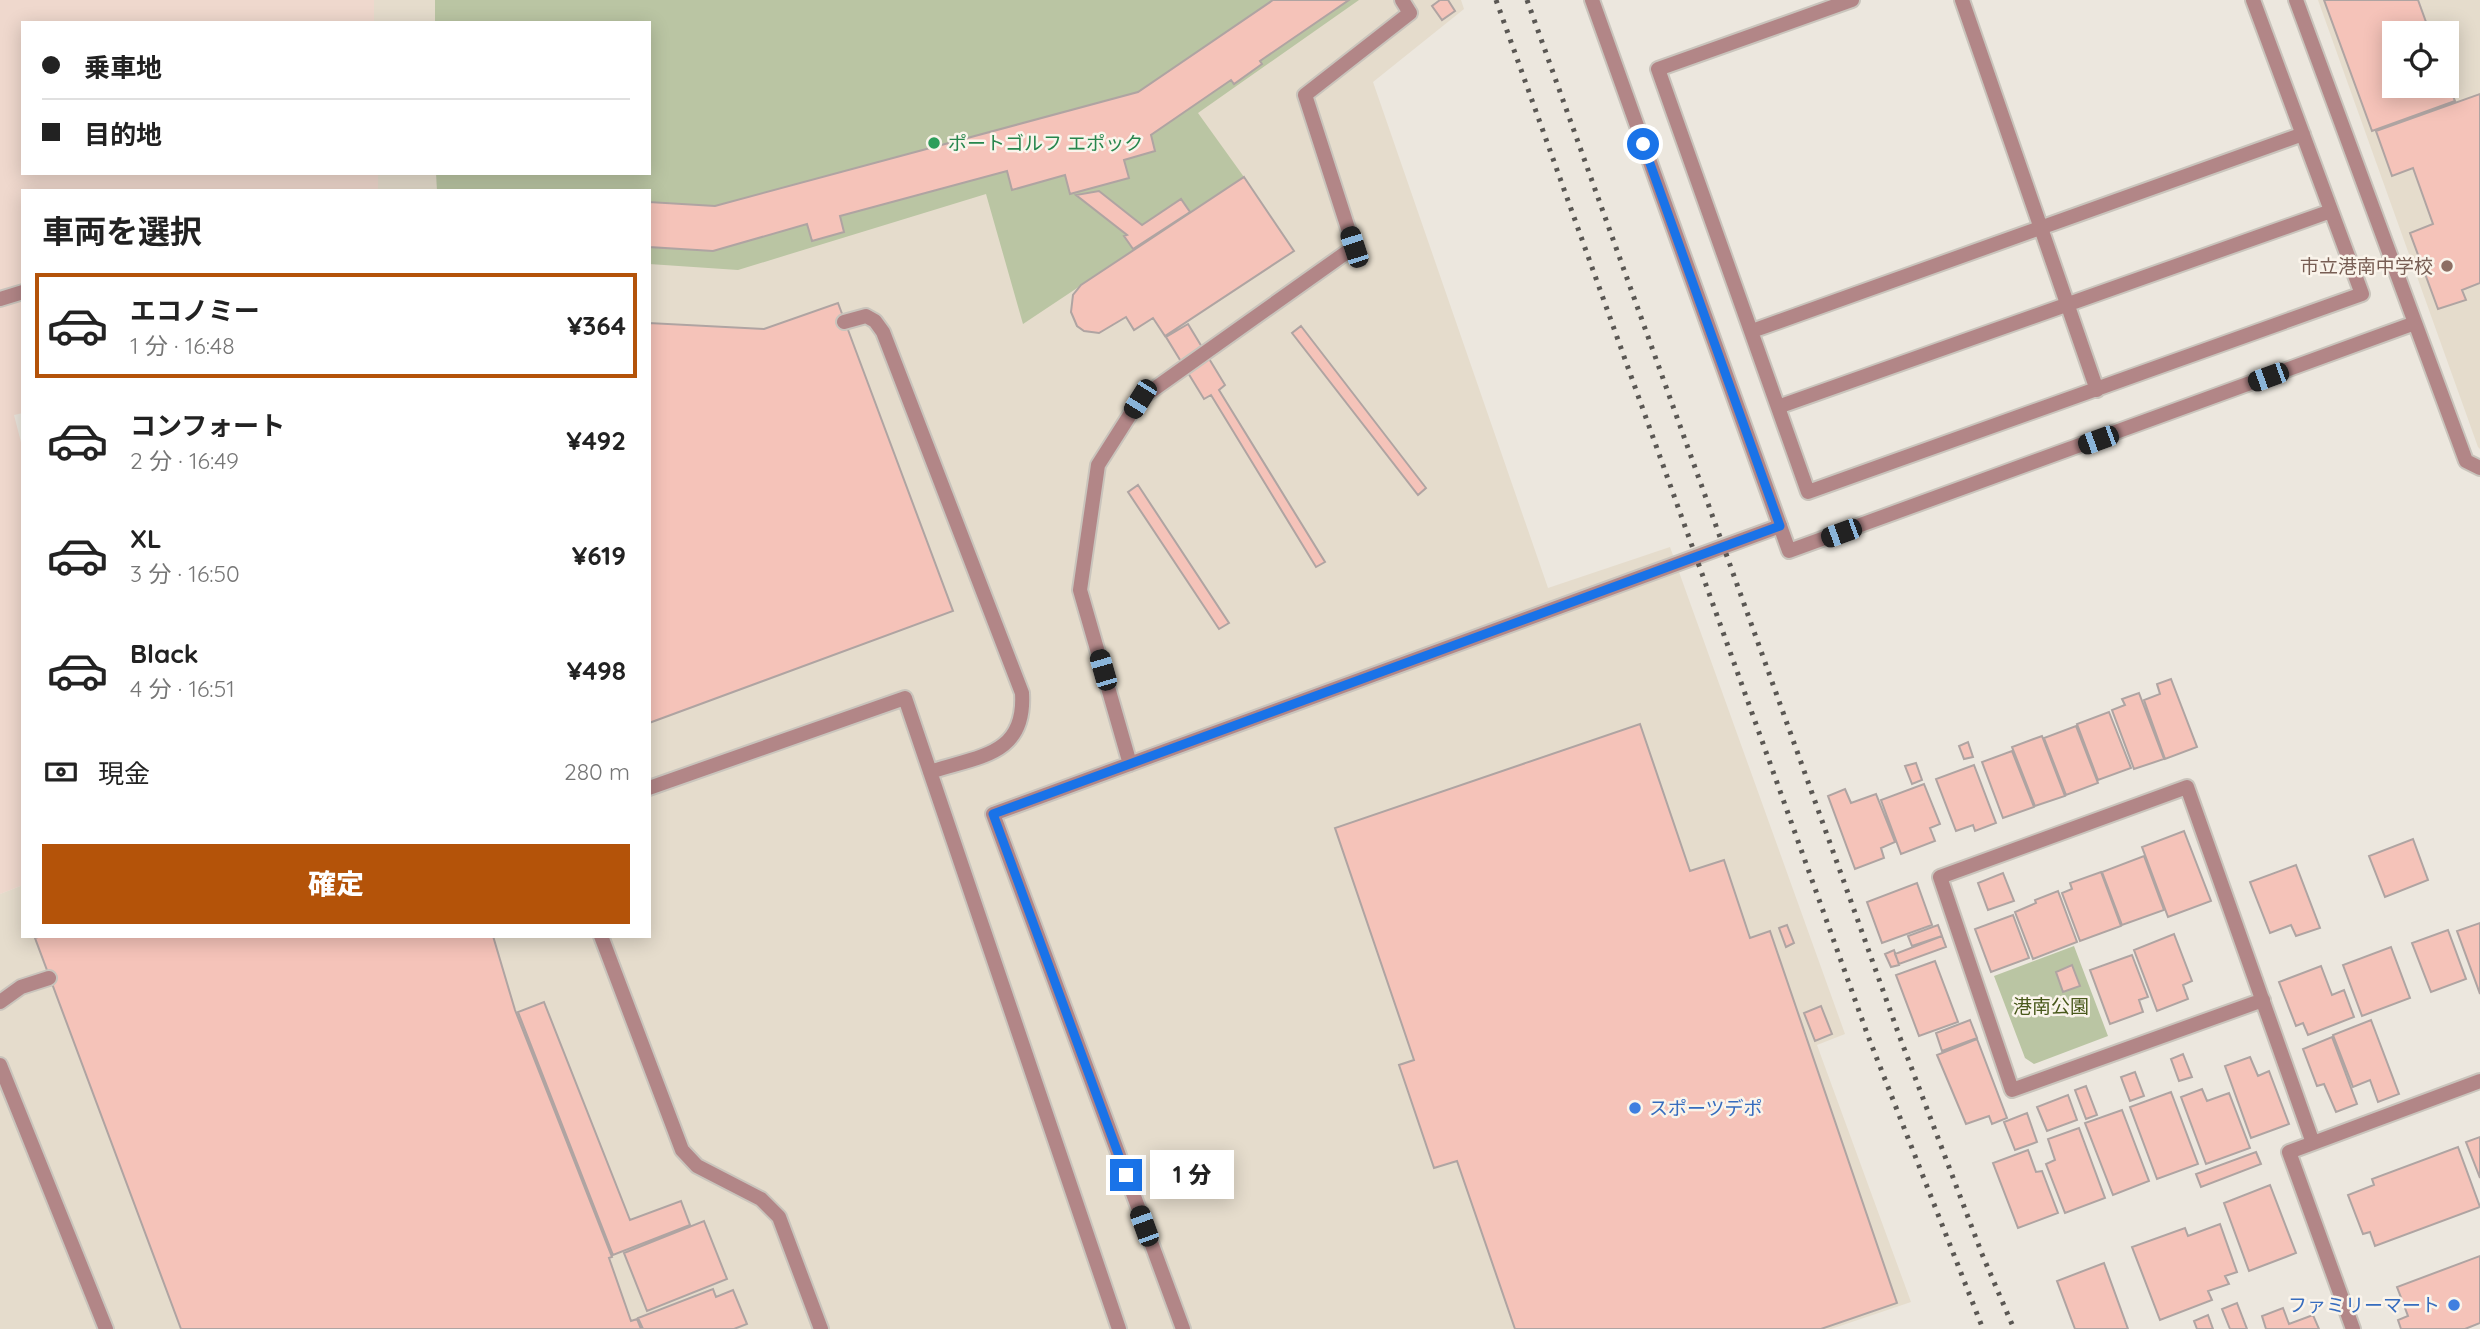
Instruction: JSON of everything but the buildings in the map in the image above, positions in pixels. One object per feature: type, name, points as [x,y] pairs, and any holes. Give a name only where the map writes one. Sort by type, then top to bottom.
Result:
[{"type":"street","points":[[1130,764],[1080,590],[1098,465],[1140,399],[1354,247],[1305,95],[1410,13],[1402,0]]},
{"type":"street","points":[[1592,0],[1789,551],[2415,323]]},
{"type":"street","points":[[1852,0],[1658,69],[1808,492],[2362,294],[2253,0]]},
{"type":"street","points":[[1962,0],[2097,390]]},
{"type":"street","points":[[2296,0],[2466,461],[2480,468]]},
{"type":"street","points":[[1752,331],[2303,134]]},
{"type":"street","points":[[1778,407],[2331,211]]},
{"type":"street","points":[[0,299],[21,293]]},
{"type":"street","points":[[844,322],[866,316],[875,321],[883,332],[1022,693],[1024,713],[1016,734],[1003,748],[930,772]]},
{"type":"street","points":[[1182,1329],[993,814],[1780,526]]},
{"type":"street","points":[[651,787],[905,698],[1119,1329]]},
{"type":"street","points":[[2263,1000],[2012,1090],[1940,877],[2187,787],[2263,1000],[2313,1143]]},
{"type":"street","points":[[602,938],[682,1150],[697,1166],[761,1199],[779,1217],[821,1329]]},
{"type":"street","points":[[0,1002],[21,987],[49,978]]},
{"type":"street","points":[[0,1065],[106,1329]]},
{"type":"street","points":[[2353,1329],[2289,1152],[2480,1081]]},
{"type":"shaded area","points":[[0,0],[374,0],[374,21],[21,21],[21,175],[378,175],[378,189],[21,189],[21,413],[14,415],[21,442],[21,886],[0,894]]},
{"type":"shaded area","points":[[374,0],[1461,0],[1464,9],[1373,82],[1548,588],[1670,547],[1845,1034],[1817,1045],[1911,1302],[1831,1329],[0,1329],[0,894],[21,886],[21,938],[651,938],[651,189],[378,189],[378,175],[651,175],[651,21],[374,21]]},
{"type":"shaded area","name":"市立港南中学校","points":[[2318,0],[2480,0],[2480,449],[2478,447]]},
{"type":"green space","name":"ポートゴルフ エポック","points":[[435,0],[1359,0],[1198,113],[1244,177],[1023,324],[986,194],[738,270],[651,264],[651,189],[437,189],[436,175],[651,175],[651,21],[435,21]]},
{"type":"green space","name":"港南公園","points":[[2074,946],[2108,1036],[2034,1064],[2025,1058],[1994,976]]},
{"type":"railway","points":[[1496,0],[1868,1036],[1983,1329]]},
{"type":"railway","points":[[1527,0],[1899,1035],[1982,1254],[2014,1329]]},
{"type":"place","name":"ポートゴルフ エポック","points":[[934,143]]},
{"type":"place","name":"市立港南中学校","points":[[2447,266]]},
{"type":"place","name":"スポーツデポ","points":[[1635,1108]]},
{"type":"place","name":"ファミリーマート","points":[[2454,1305]]},
{"type":"route","points":[[1126,1175],[993,814],[1780,526],[1643,144]]}]
